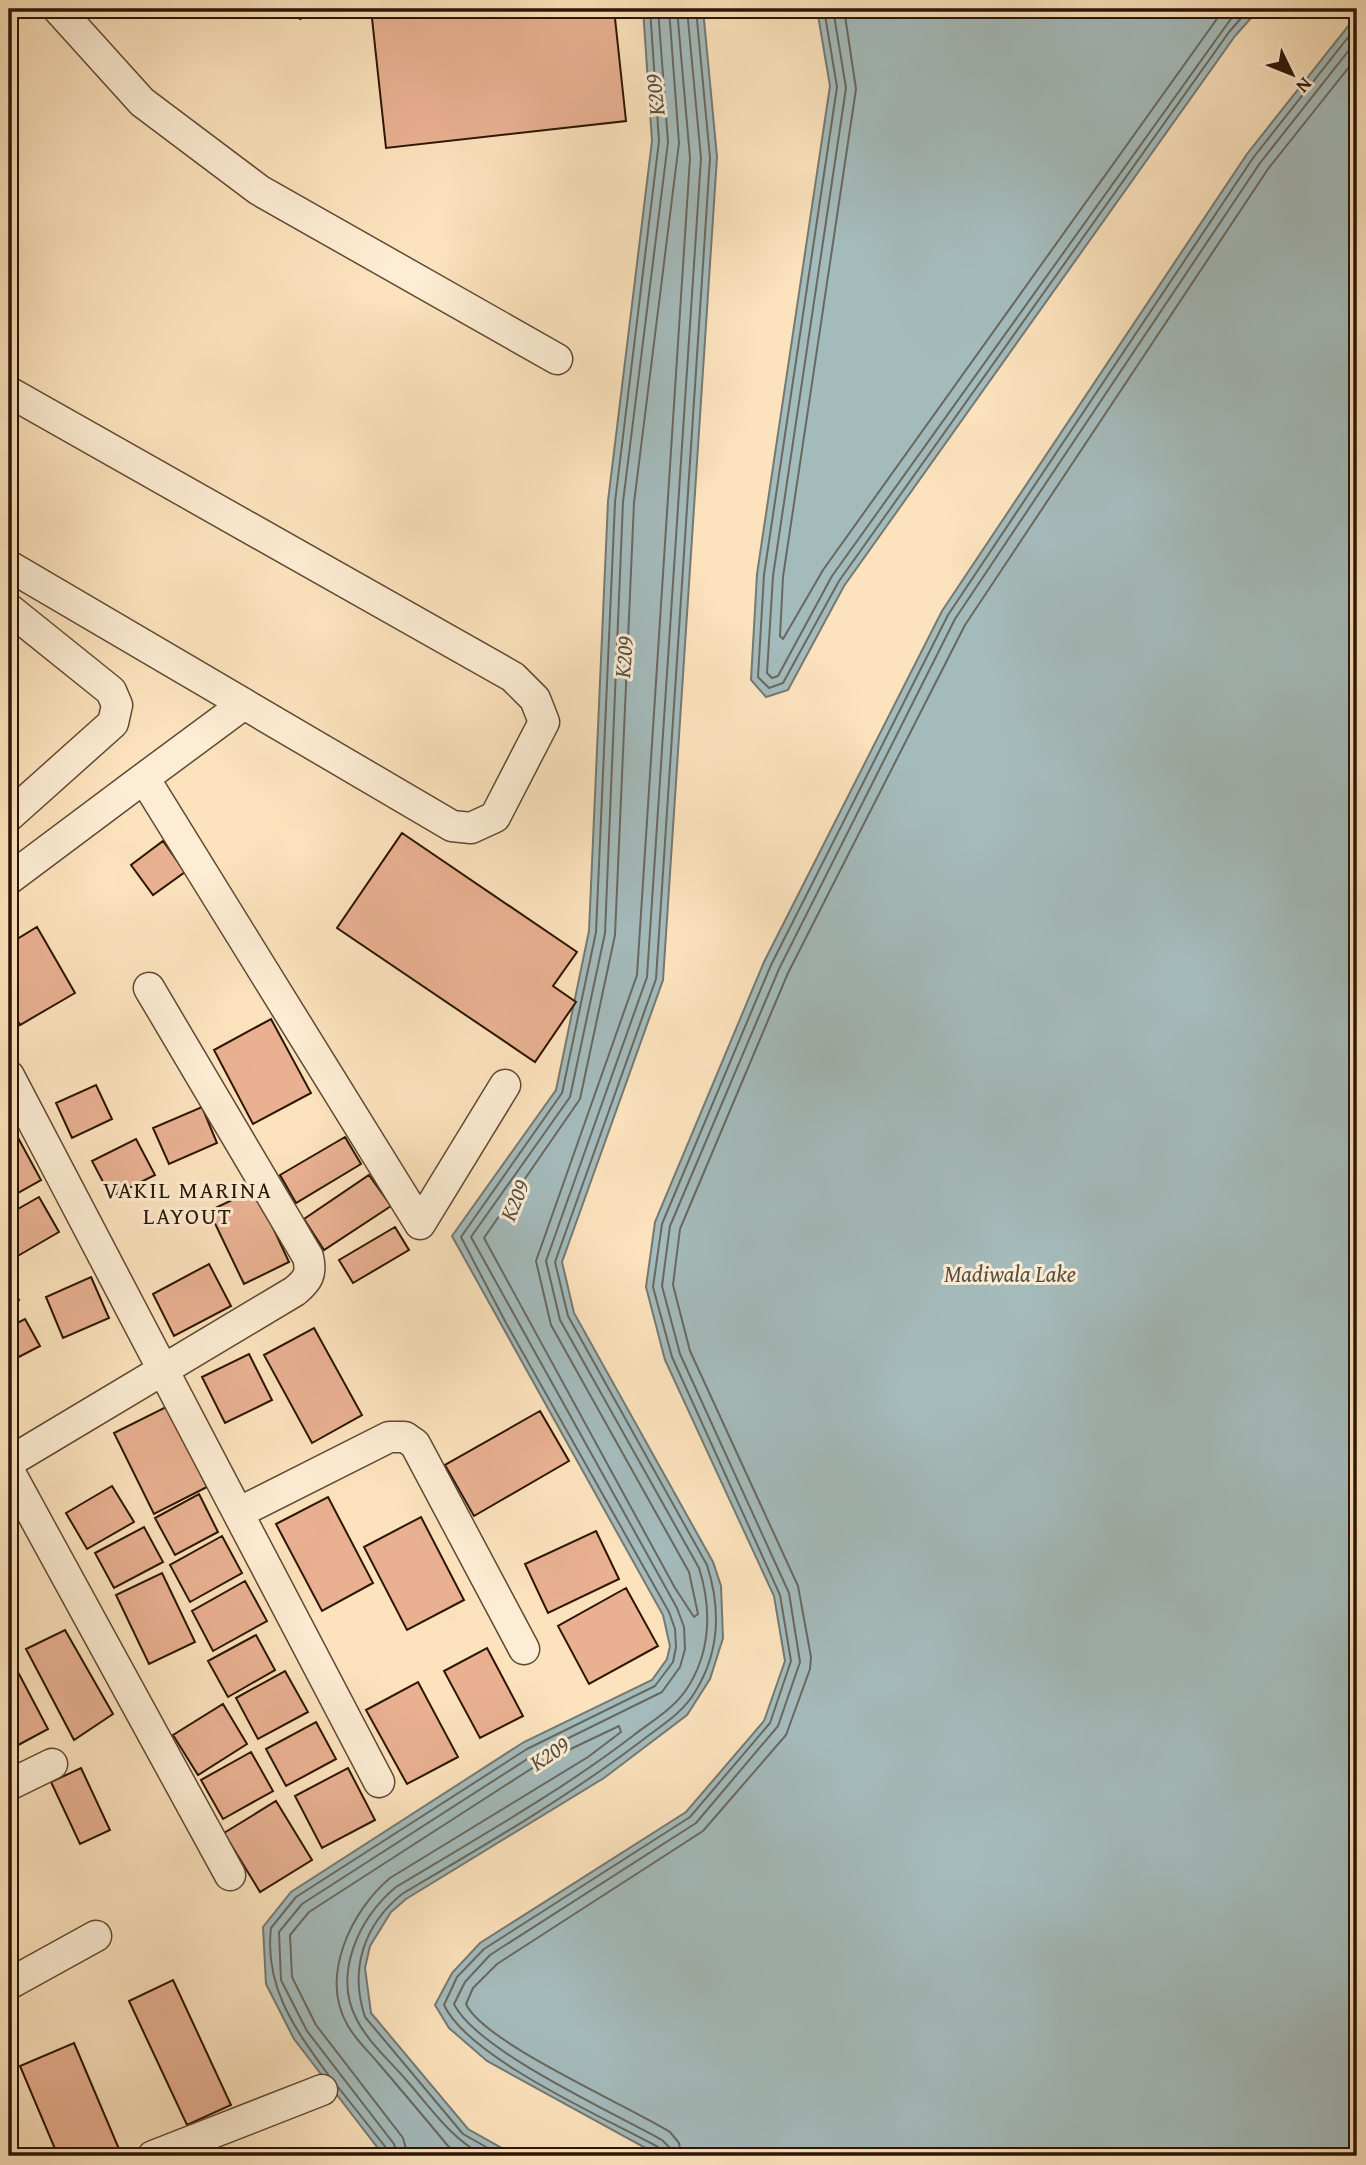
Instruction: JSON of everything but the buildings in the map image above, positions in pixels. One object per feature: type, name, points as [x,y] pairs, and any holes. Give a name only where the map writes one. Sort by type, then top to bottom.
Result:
[{"type":"street","points":[[58,9],[142,102],[259,190],[557,359]]},
{"type":"street","points":[[9,393],[513,677],[535,699],[544,722],[495,817],[471,828],[452,826],[9,566]]},
{"type":"street","points":[[9,609],[111,691],[117,705],[113,723],[9,816]]},
{"type":"street","points":[[9,879],[244,704]]},
{"type":"street","points":[[144,778],[420,1224],[505,1085]]},
{"type":"street","points":[[9,1462],[295,1291],[306,1281],[311,1269],[308,1257],[149,988]]},
{"type":"street","points":[[9,1076],[379,1782]]},
{"type":"street","points":[[237,1513],[389,1437],[405,1437],[415,1444],[524,1649]]},
{"type":"street","points":[[9,1471],[230,1875]]},
{"type":"street","points":[[9,1785],[52,1764]]},
{"type":"street","points":[[9,1984],[96,1936]]},
{"type":"street","points":[[153,2156],[323,2090]]},
{"type":"water","name":"K209","points":[[643,9],[703,9],[717,157],[663,980],[562,1262],[574,1313],[713,1562],[721,1586],[723,1638],[710,1679],[687,1715],[604,1778],[406,1899],[391,1912],[370,1946],[365,1968],[371,2013],[468,2129],[516,2156],[384,2156],[294,2039],[266,1984],[263,1927],[291,1892],[524,1742],[652,1680],[667,1659],[670,1646],[663,1615],[452,1236],[556,1090],[589,931],[608,501],[652,141]]},
{"type":"water","points":[[817,9],[1259,9],[1235,36],[844,586],[788,690],[766,697],[751,680],[757,574],[830,86]]},
{"type":"water","name":"Madiwala Lake","points":[[1357,15],[1357,2156],[660,2156],[487,2061],[449,2028],[435,2005],[452,1973],[480,1943],[686,1812],[764,1721],[785,1661],[774,1596],[665,1360],[646,1287],[655,1222],[764,962],[942,611],[1247,154]]},
{"type":"district","name":"VAKIL MARINA LAYOUT","points":[[188,1202]]}]
